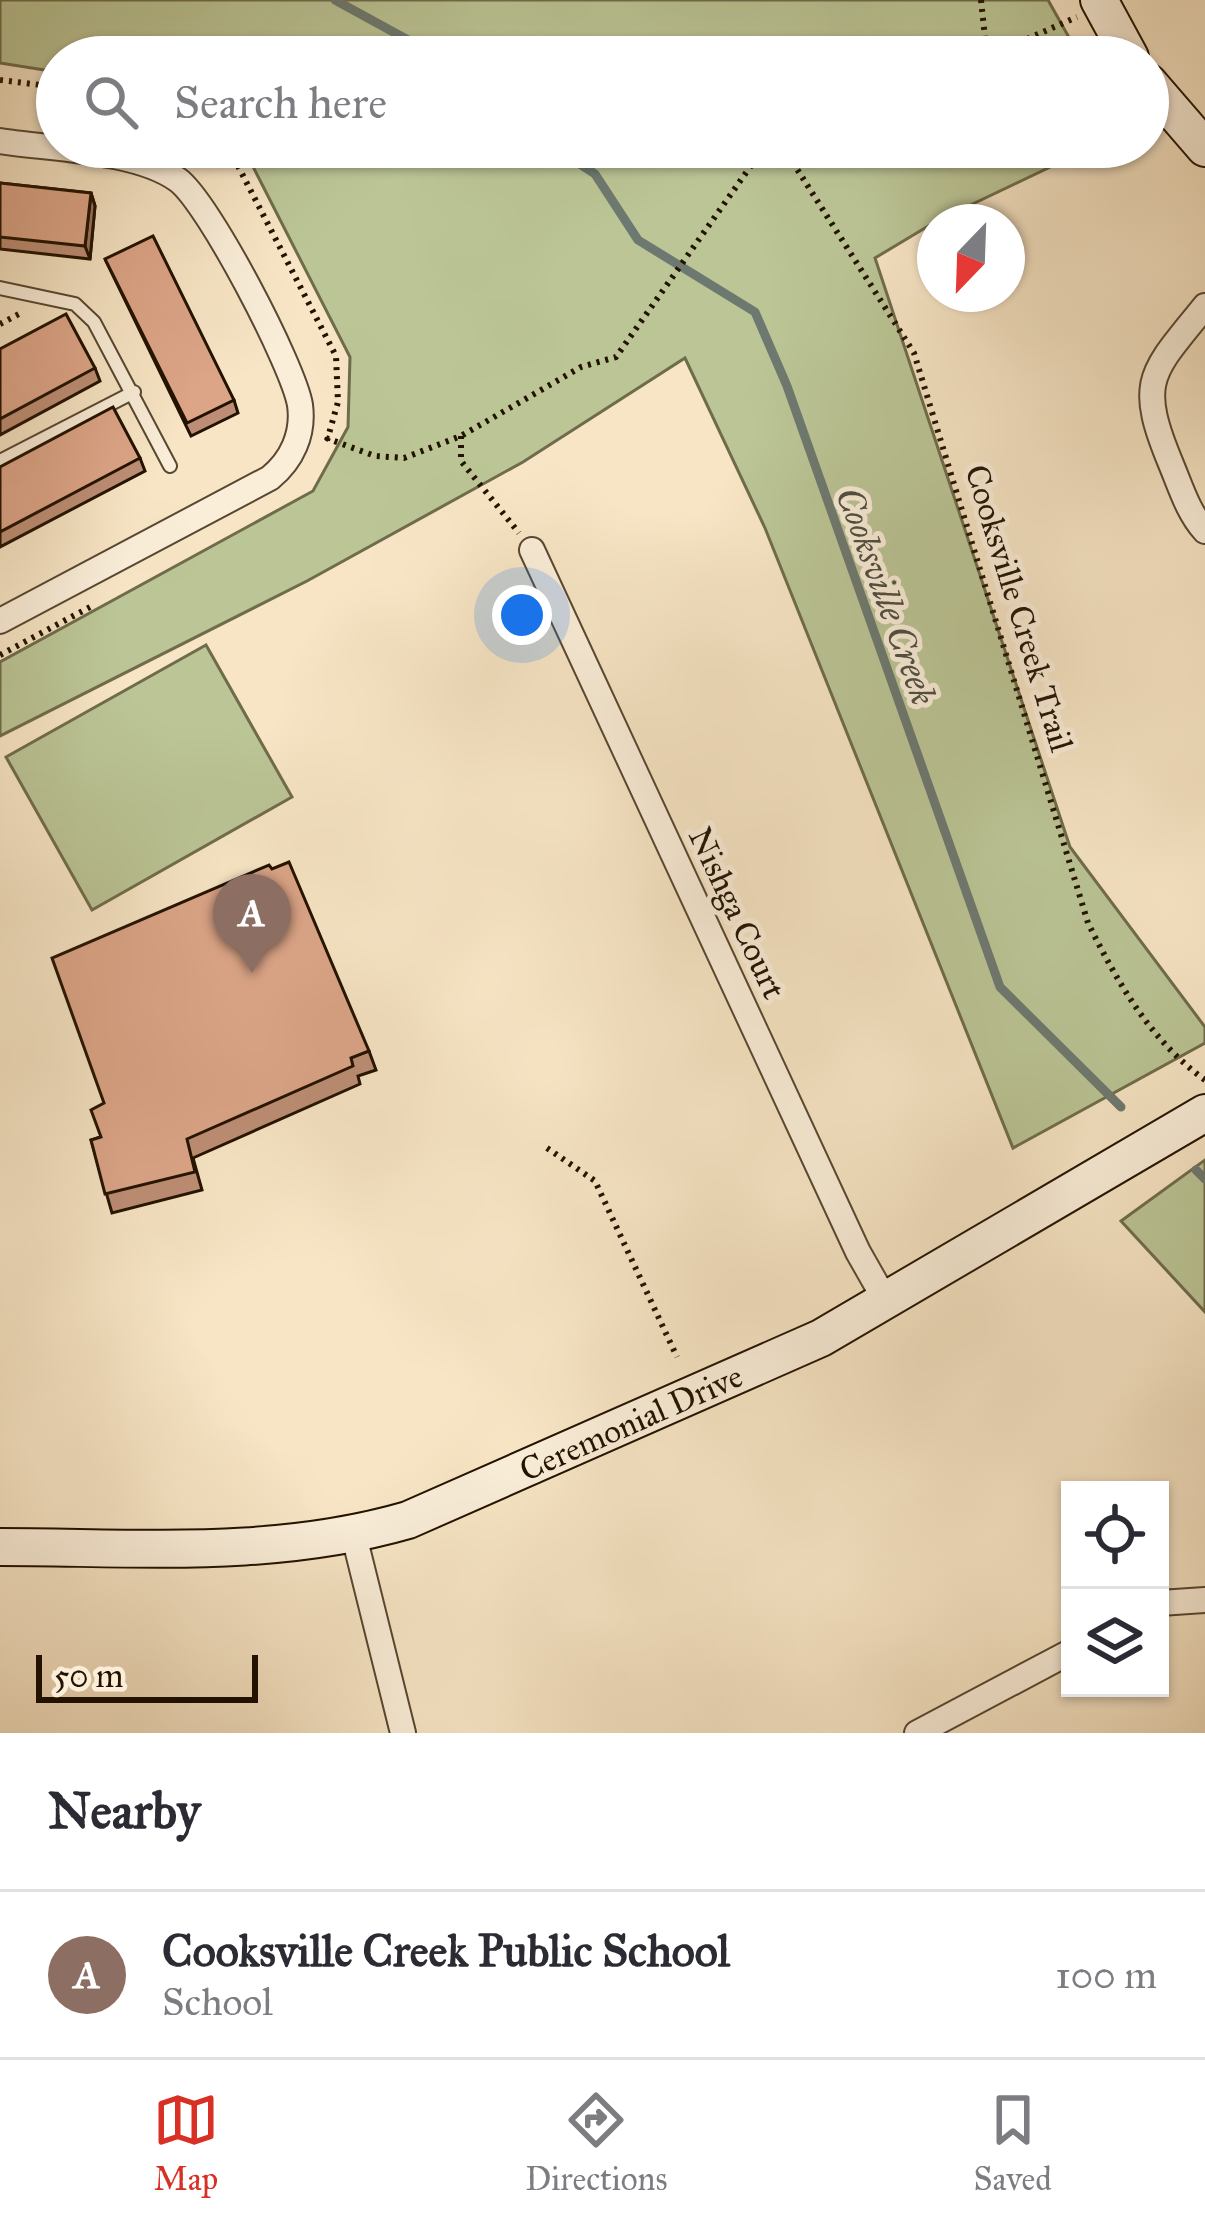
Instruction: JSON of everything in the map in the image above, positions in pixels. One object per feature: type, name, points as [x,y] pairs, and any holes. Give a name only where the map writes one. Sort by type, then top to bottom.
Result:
[{"type":"street","points":[[1101,3],[1119,36]]},
{"type":"street","points":[[1169,106],[1205,148]]},
{"type":"street","points":[[0,141],[36,146]]},
{"type":"street","points":[[0,621],[263,482],[289,457],[301,422],[293,383],[210,216],[190,191],[154,168]]},
{"type":"street","points":[[1205,306],[1160,363],[1150,396],[1152,418],[1192,515],[1205,531]]},
{"type":"street","name":"Nishga Court","points":[[532,550],[857,1252],[886,1303]]},
{"type":"street","name":"Ceremonial Drive","points":[[0,1547],[226,1551],[354,1536],[459,1500],[821,1338],[1205,1112]]},
{"type":"street","points":[[354,1536],[404,1733]]},
{"type":"street","points":[[1169,1602],[1205,1600]]},
{"type":"street","points":[[917,1733],[1061,1657]]},
{"type":"lane","points":[[0,288],[75,304],[94,322],[170,466]]},
{"type":"lane","points":[[0,461],[134,392]]},
{"type":"path","points":[[981,0],[985,36]]},
{"type":"path","points":[[1031,36],[1101,3]]},
{"type":"path","points":[[0,80],[36,84]]},
{"type":"path","points":[[239,168],[336,356],[338,402],[329,439],[392,459],[461,436],[581,367],[616,357],[749,168]]},
{"type":"path","name":"Cooksville Creek Trail","points":[[796,168],[914,353],[1088,923],[1118,983],[1149,1027],[1205,1080]]},
{"type":"path","points":[[461,436],[461,461],[532,550]]},
{"type":"path","points":[[547,1148],[595,1181],[677,1357]]},
{"type":"green space","points":[[0,0],[1048,0],[1068,36],[36,36],[36,69],[0,63]]},
{"type":"green space","points":[[254,168],[1048,168],[973,204],[917,204],[917,233],[875,258],[1070,847],[1205,1027],[1205,1043],[1013,1148],[765,528],[685,358],[523,462],[307,581],[0,736],[0,662],[313,491],[348,427],[350,357]]},
{"type":"green space","points":[[206,645],[292,797],[92,910],[6,757]]},
{"type":"green space","points":[[1205,1160],[1205,1312],[1121,1221]]},
{"type":"building","points":[[0,183],[91,193],[85,246],[0,237]]},
{"type":"building","points":[[153,236],[234,400],[187,423],[105,259]]},
{"type":"building","points":[[66,314],[95,368],[0,419],[0,349]]},
{"type":"building","points":[[113,407],[140,458],[0,532],[0,467]]},
{"type":"building","points":[[289,862],[369,1051],[351,1058],[353,1066],[187,1139],[195,1172],[105,1194],[91,1140],[101,1137],[91,1110],[104,1103],[52,958],[269,865],[272,869]]},
{"type":"waterway","name":"Cooksville Creek","points":[[335,0],[401,36]]},
{"type":"waterway","name":"Cooksville Creek","points":[[586,168],[595,174],[638,240],[755,312],[787,386],[1000,987],[1121,1107]]},
{"type":"waterway","name":"Cooksville Creek","points":[[1196,1170],[1205,1179]]},
{"type":"place","name":"Cooksville Creek Public School","points":[[252,973]]}]
